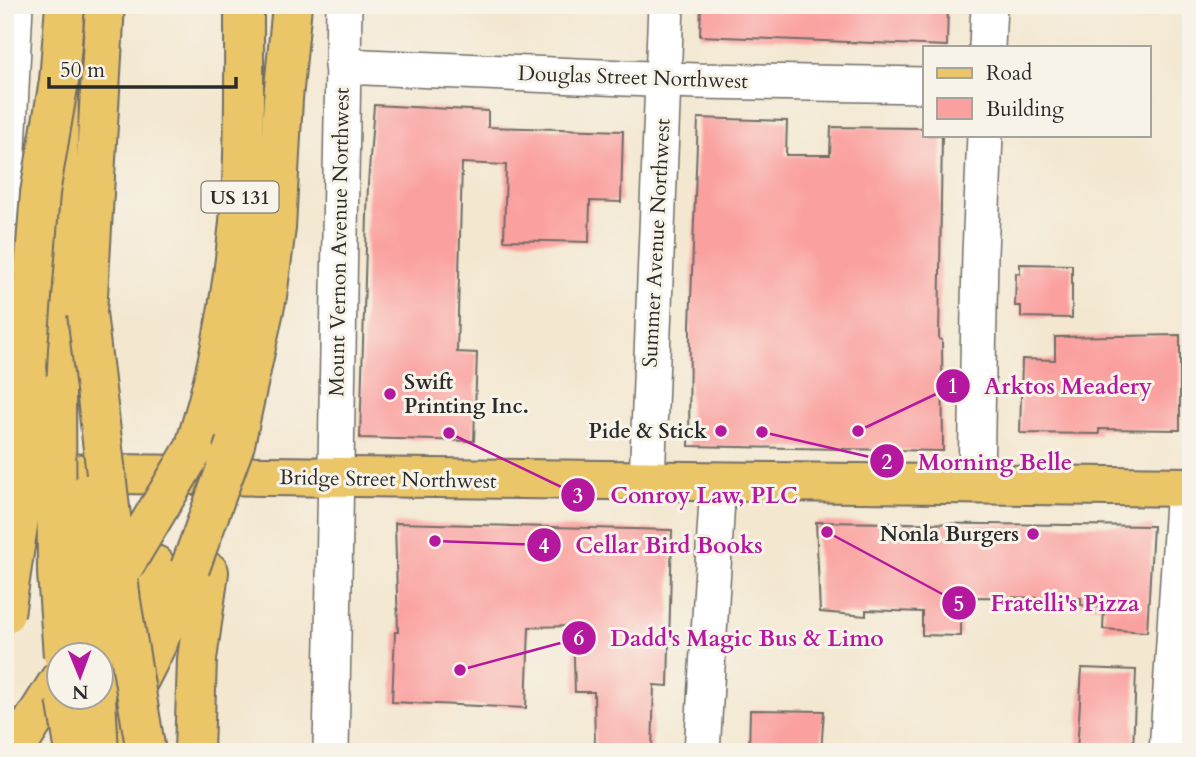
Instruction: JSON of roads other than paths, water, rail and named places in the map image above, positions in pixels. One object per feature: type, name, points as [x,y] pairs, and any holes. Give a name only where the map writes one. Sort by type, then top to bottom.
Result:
[{"type":"main road","points":[[62,642],[57,573],[55,391],[59,81],[65,5]]},
{"type":"main road","points":[[92,642],[86,512],[87,313],[105,5]]},
{"type":"main road","name":"US 131","points":[[169,567],[194,449],[211,386],[234,261],[242,184],[244,5]]},
{"type":"main road","points":[[276,5],[283,99]]},
{"type":"main road","points":[[116,661],[235,444],[267,296],[276,228],[283,99],[292,5]]},
{"type":"main road","points":[[5,614],[20,512],[28,348],[40,193],[59,81]]},
{"type":"main road","points":[[87,313],[121,601],[146,752]]},
{"type":"main road","name":"Bridge Street Northwest","points":[[5,472],[334,479],[1187,487]]},
{"type":"main road","points":[[89,642],[169,567]]},
{"type":"main road","points":[[93,752],[125,705],[162,632],[169,567]]},
{"type":"main road","points":[[169,567],[197,659],[194,752]]},
{"type":"main road","points":[[14,752],[46,702]]},
{"type":"main road","points":[[68,712],[75,752]]},
{"type":"main road","points":[[68,752],[89,712]]},
{"type":"main road","points":[[97,712],[99,752]]},
{"type":"street","points":[[5,211],[8,78],[15,5]]},
{"type":"street","name":"Mount Vernon Avenue Northwest","points":[[331,752],[344,5]]},
{"type":"street","name":"Summer Avenue Northwest","points":[[647,482],[666,5]]},
{"type":"street","points":[[988,46],[989,5]]},
{"type":"street","name":"Douglas Street Northwest","points":[[342,66],[664,79],[923,85]]},
{"type":"street","points":[[976,484],[976,388],[985,136]]},
{"type":"street","points":[[702,752],[718,482]]},
{"type":"street","points":[[1167,752],[1187,487]]},
{"type":"place","name":"Swift Printing Inc.","points":[[390,394]]},
{"type":"place","name":"Pide & Stick","points":[[721,431]]},
{"type":"place","name":"Arktos Meadery","points":[[858,431]]},
{"type":"place","name":"Morning Belle","points":[[762,432]]},
{"type":"place","name":"Conroy Law, PLC","points":[[449,433]]},
{"type":"place","name":"Fratelli's Pizza","points":[[827,532]]},
{"type":"place","name":"Nonla Burgers","points":[[1033,534]]},
{"type":"place","name":"Cellar Bird Books","points":[[435,541]]},
{"type":"place","name":"Dadd's Magic Bus & Limo","points":[[460,670]]}]
